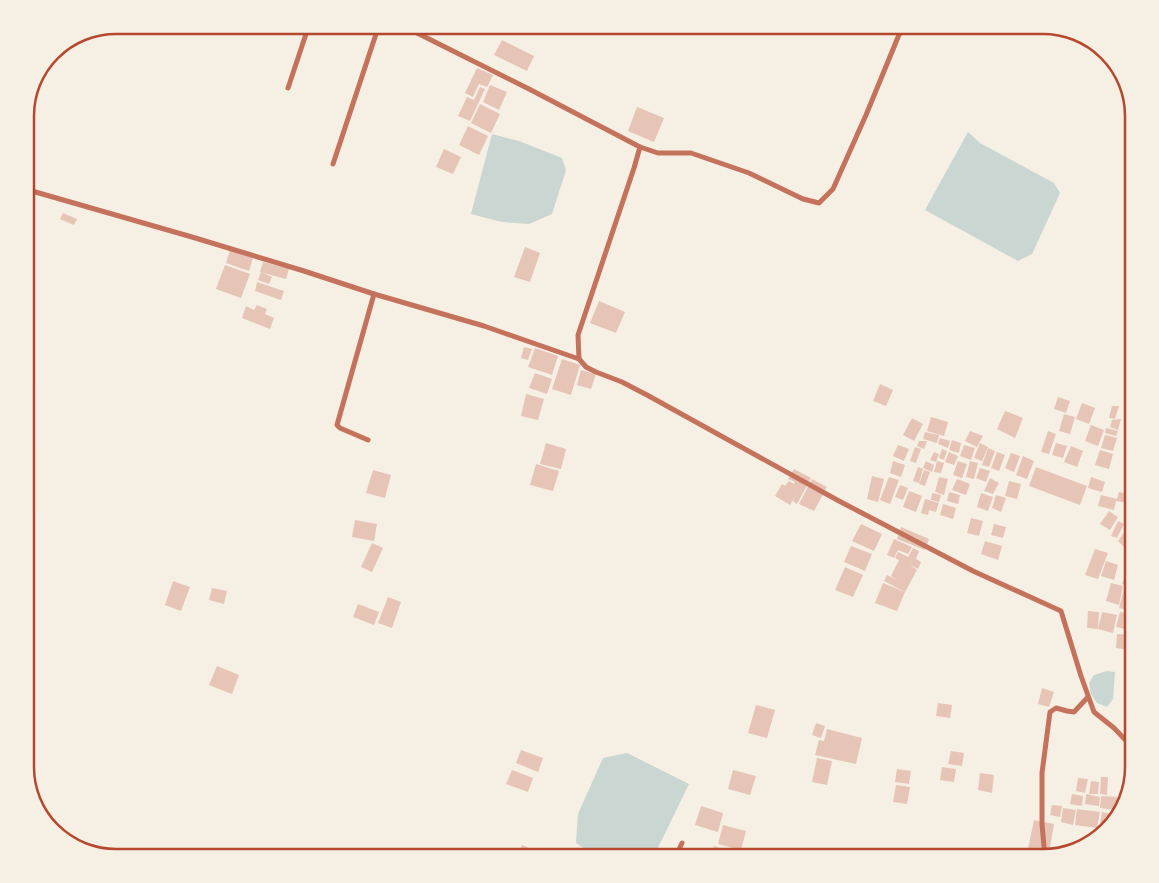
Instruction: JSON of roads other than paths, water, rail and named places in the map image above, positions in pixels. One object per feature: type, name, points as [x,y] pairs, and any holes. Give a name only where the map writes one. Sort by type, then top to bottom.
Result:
[{"type":"street","points":[[288,88],[306,34]]},
{"type":"street","points":[[333,164],[376,34]]},
{"type":"street","points":[[419,34],[640,146],[658,153],[691,154],[749,173],[803,199],[819,203],[833,189],[899,34]]},
{"type":"street","points":[[579,359],[578,335],[640,146]]},
{"type":"street","points":[[34,192],[192,237],[484,326],[579,359],[586,367],[647,395],[839,501],[973,571],[1061,611],[1094,712],[1125,740]]},
{"type":"street","points":[[368,440],[336,425],[374,294]]},
{"type":"street","points":[[1044,849],[1042,773],[1050,712],[1056,708],[1074,712],[1088,697]]},
{"type":"street","points":[[679,849],[682,843]]}]
